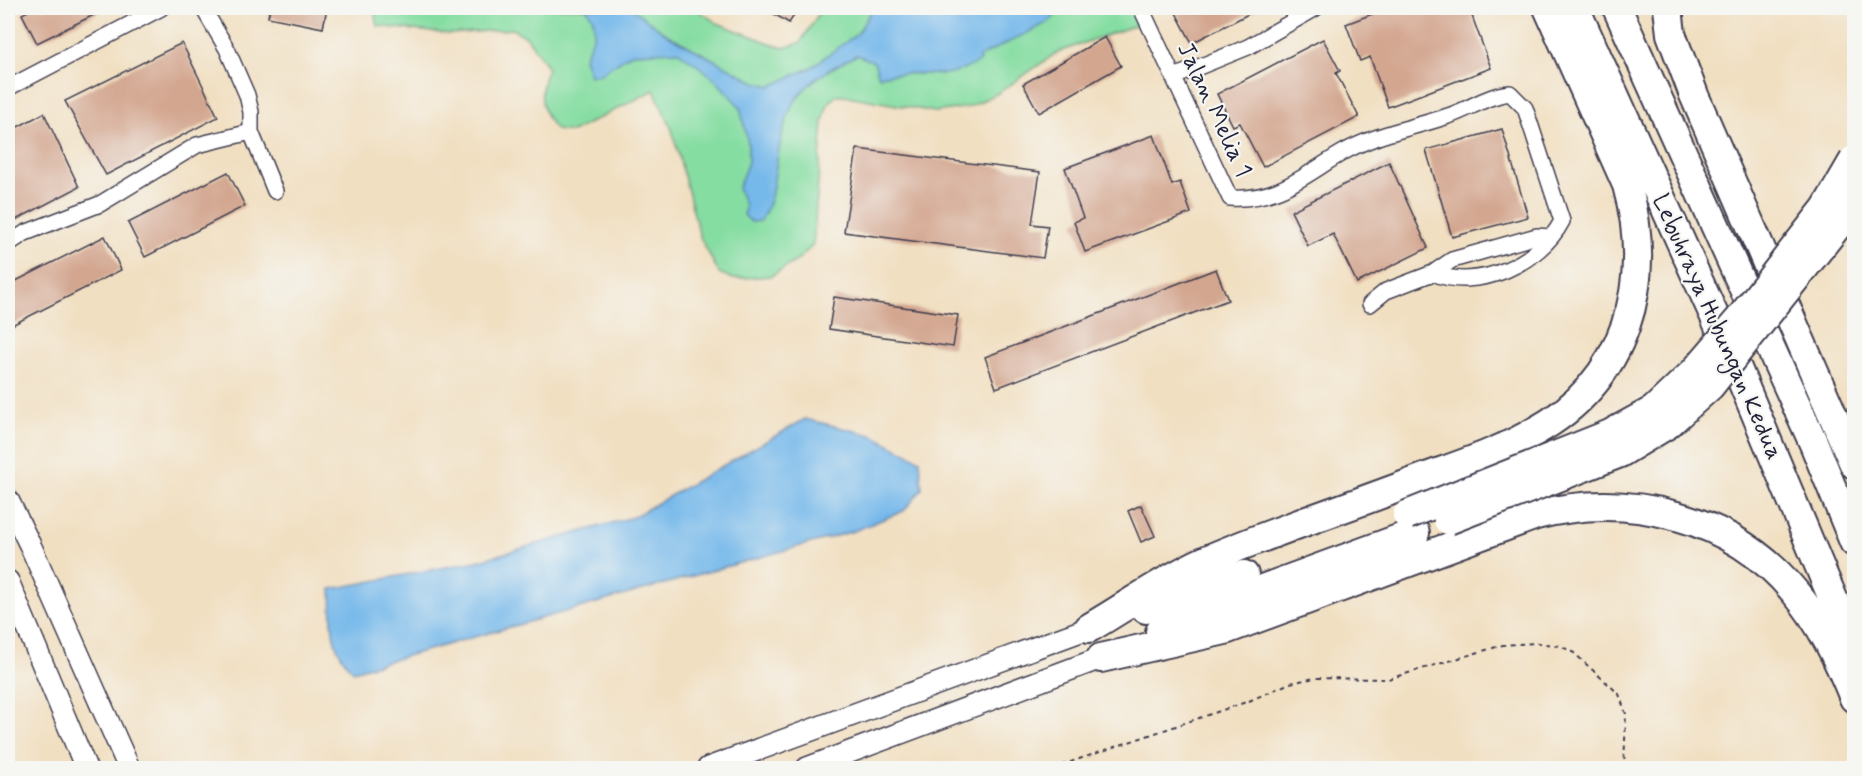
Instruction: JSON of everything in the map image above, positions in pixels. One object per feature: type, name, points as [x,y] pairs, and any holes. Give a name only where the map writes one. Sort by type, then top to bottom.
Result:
[{"type":"highway","points":[[1089,628],[1202,562],[1475,459],[1535,432],[1574,404],[1603,370],[1626,329],[1637,283],[1636,216],[1627,185],[1548,8]]},
{"type":"highway","name":"Lebuhraya Hubungan Kedua","points":[[1575,8],[1723,335],[1854,649]]},
{"type":"highway","name":"Lebuhraya Hubungan Kedua","points":[[1617,8],[1814,444],[1854,542]]},
{"type":"highway","points":[[1668,8],[1671,34],[1694,95],[1854,464]]},
{"type":"highway","points":[[1101,658],[1216,606],[1411,524],[1610,434],[1654,410],[1695,371],[1738,321],[1826,208],[1854,160]]},
{"type":"highway","points":[[1089,628],[1411,524],[1620,453],[1668,424],[1710,386],[1854,205]]},
{"type":"highway","points":[[1101,658],[1225,630],[1508,524],[1569,507],[1607,505],[1679,515],[1727,537],[1767,564],[1794,591],[1816,621],[1840,665],[1854,698]]},
{"type":"street","points":[[8,88],[161,8]]},
{"type":"street","points":[[203,8],[227,49],[247,95],[251,112],[251,132],[274,191]]},
{"type":"street","name":"Jalan Melia 1","points":[[1141,8],[1230,198],[1251,200],[1263,196],[1296,183],[1342,153],[1396,129],[1451,115],[1498,94],[1510,93],[1525,108],[1563,216],[1559,227],[1550,237]]},
{"type":"street","points":[[1174,77],[1227,57],[1316,8]]},
{"type":"street","points":[[8,244],[25,233],[100,204],[197,145],[251,132]]},
{"type":"street","points":[[1370,304],[1386,291],[1433,273],[1452,260],[1537,236],[1550,237]]},
{"type":"street","points":[[1433,273],[1464,280],[1495,274],[1528,258],[1550,237]]},
{"type":"street","points":[[8,500],[129,768]]},
{"type":"street","points":[[8,581],[86,768]]},
{"type":"street","points":[[708,768],[1089,628]]},
{"type":"street","points":[[807,768],[1101,658]]},
{"type":"path","points":[[1053,768],[1249,700],[1290,683],[1315,678],[1388,680],[1503,645],[1538,643],[1561,646],[1574,653],[1619,694],[1626,714],[1624,768]]},
{"type":"green space","points":[[373,8],[695,8],[717,23],[783,48],[800,43],[822,8],[1131,8],[1139,24],[1058,52],[998,93],[969,107],[935,112],[847,96],[835,96],[827,106],[823,122],[813,245],[798,260],[771,276],[733,279],[719,273],[700,237],[672,130],[654,90],[572,132],[556,130],[543,108],[543,85],[548,68],[527,37],[512,29],[450,34],[378,26]]},
{"type":"water","points":[[586,8],[631,8],[668,35],[755,82],[771,86],[810,68],[858,33],[873,8],[1062,8],[1049,22],[979,57],[980,61],[967,68],[954,72],[879,76],[874,62],[857,55],[818,77],[805,88],[789,114],[783,130],[769,204],[760,221],[751,222],[744,215],[745,205],[738,188],[748,162],[748,143],[740,107],[714,78],[677,51],[632,53],[600,74],[590,76],[584,58],[593,39],[594,27],[591,14]]},
{"type":"water","points":[[805,419],[872,435],[920,460],[922,489],[904,511],[854,531],[353,671],[339,652],[333,633],[331,589],[477,561],[633,517]]},
{"type":"building","points":[[34,8],[108,8],[37,43],[22,14]]},
{"type":"building","points":[[270,8],[327,8],[323,28],[268,17]]},
{"type":"building","points":[[764,8],[799,8],[789,23]]},
{"type":"building","points":[[1181,8],[1260,8],[1192,43],[1175,11]]},
{"type":"building","points":[[1388,8],[1493,8],[1472,16],[1491,68],[1388,107],[1370,57],[1360,61],[1346,24]]},
{"type":"building","points":[[1105,37],[1121,66],[1039,113],[1023,84]]},
{"type":"building","points":[[1323,39],[1340,71],[1336,73],[1359,117],[1263,167],[1240,123],[1233,126],[1217,94]]},
{"type":"building","points":[[182,43],[218,117],[106,175],[65,101]]},
{"type":"building","points":[[44,113],[79,187],[8,224],[8,132]]},
{"type":"building","points":[[1502,129],[1528,217],[1452,237],[1426,150]]},
{"type":"building","points":[[1154,135],[1172,185],[1180,182],[1191,213],[1085,252],[1074,222],[1083,218],[1065,168]]},
{"type":"building","points":[[857,149],[1040,172],[1032,224],[1048,226],[1043,258],[844,232]]},
{"type":"building","points":[[1389,162],[1428,248],[1357,283],[1333,234],[1308,246],[1291,211]]},
{"type":"building","points":[[228,172],[245,206],[145,257],[128,223]]},
{"type":"building","points":[[105,236],[121,270],[8,327],[8,285]]},
{"type":"building","points":[[1216,269],[1228,300],[996,388],[985,357]]},
{"type":"building","points":[[834,297],[958,315],[953,347],[829,329]]},
{"type":"building","points":[[1141,505],[1155,536],[1141,542],[1128,511]]}]
